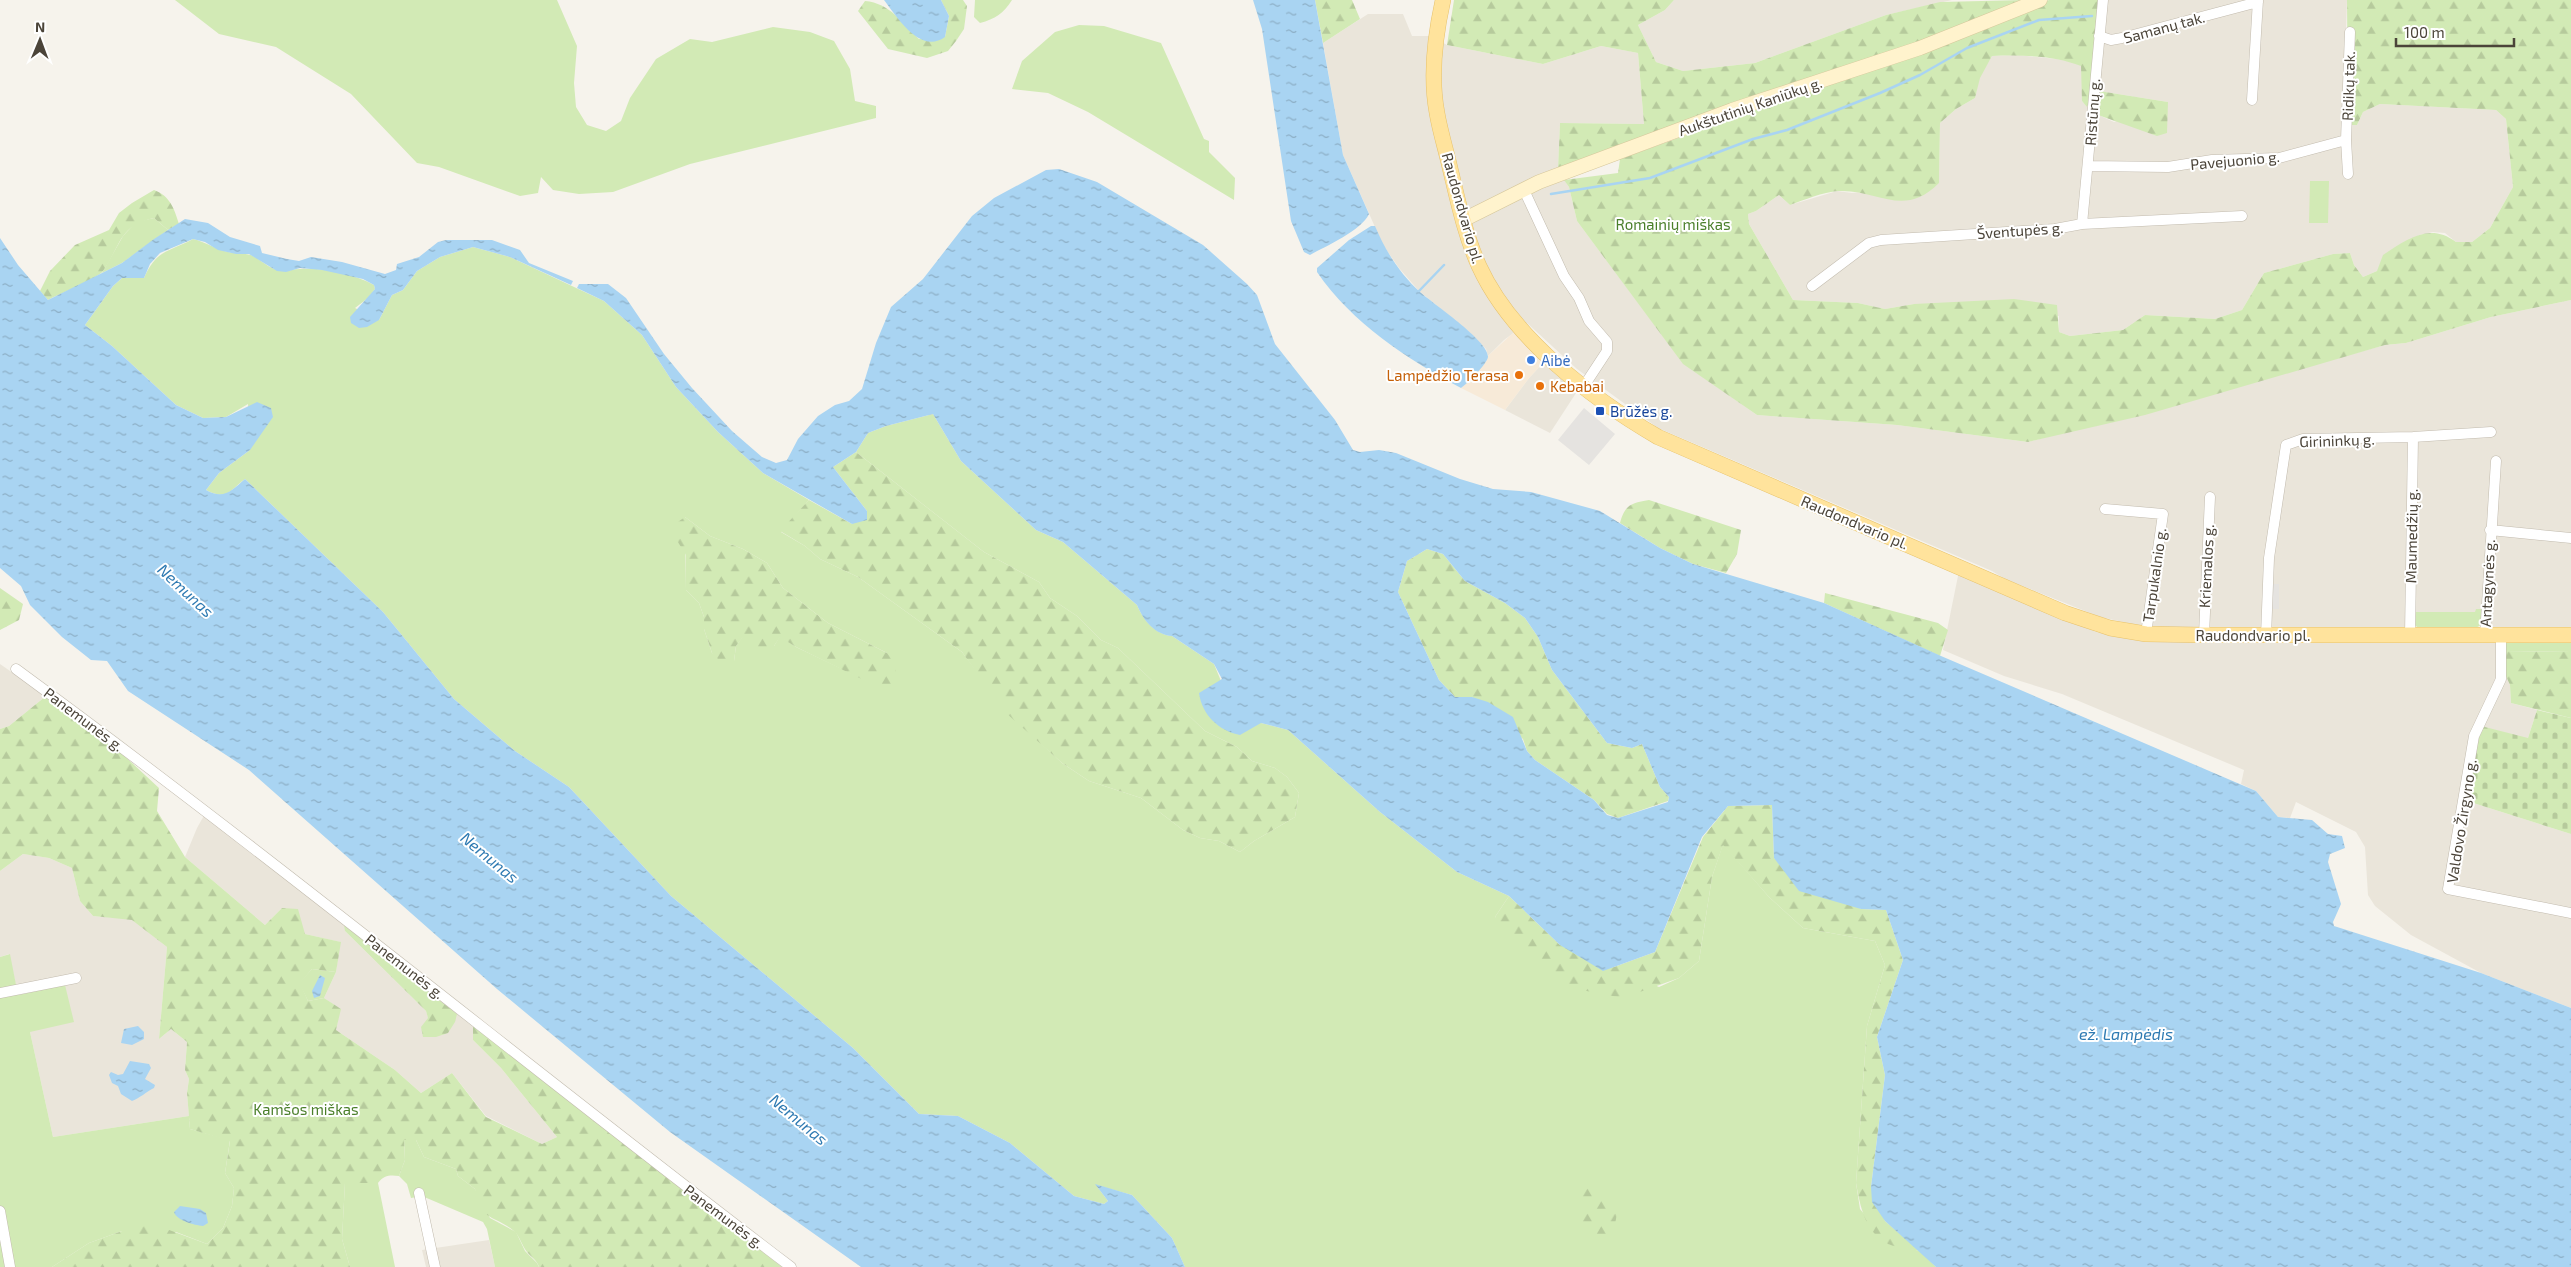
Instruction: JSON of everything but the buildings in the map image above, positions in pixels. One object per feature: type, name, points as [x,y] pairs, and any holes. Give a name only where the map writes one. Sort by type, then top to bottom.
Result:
[{"type":"main road","name":"Raudondvario pl.","points":[[1443,0],[1436,40],[1436,112],[1463,220],[1479,265],[1504,308],[1528,336],[1584,386],[1637,425],[1702,457],[2065,613],[2110,628],[2146,634],[2266,636],[2571,635]]},
{"type":"street","name":"Aukštutinių Kaniūkų g.","points":[[1463,220],[1539,182],[1732,110],[1920,48],[2040,0]]},
{"type":"street","name":"Ristūnų g.","points":[[2082,224],[2103,0]]},
{"type":"street","points":[[2252,100],[2258,1]]},
{"type":"street","name":"Samanų tak.","points":[[2099,36],[2111,40],[2122,38],[2258,1]]},
{"type":"street","name":"Ridikų tak.","points":[[2346,140],[2350,32]]},
{"type":"street","points":[[2346,140],[2348,174]]},
{"type":"street","name":"Pavejuonio g.","points":[[2088,166],[2168,167],[2212,160],[2279,158],[2346,140]]},
{"type":"street","points":[[1524,190],[1564,276],[1578,298],[1589,321],[1607,342],[1608,347],[1604,357],[1584,386]]},
{"type":"street","name":"Šventupės g.","points":[[1812,286],[1869,243],[1881,240],[2055,229],[2082,224],[2242,216]]},
{"type":"street","name":"Girininkų g.","points":[[2266,636],[2269,558],[2286,445],[2303,439],[2413,437],[2491,432]]},
{"type":"street","name":"Maumedžių g.","points":[[2410,635],[2413,437]]},
{"type":"street","name":"Antagynės g.","points":[[2485,636],[2490,530],[2496,461]]},
{"type":"street","name":"Kriemalos g.","points":[[2204,635],[2210,498]]},
{"type":"street","name":"Tarpukalnio g.","points":[[2105,509],[2163,514],[2146,634]]},
{"type":"street","name":"Antagynės g.","points":[[2490,530],[2571,538]]},
{"type":"street","name":"Valdovo Žirgyno g.","points":[[2501,636],[2501,678],[2474,736],[2448,889],[2571,913]]},
{"type":"street","name":"Panemunės g.","points":[[16,669],[341,915],[649,1159],[791,1267]]},
{"type":"street","points":[[0,993],[76,978]]},
{"type":"street","points":[[419,1193],[435,1267]]},
{"type":"street","points":[[0,1211],[10,1267]]},
{"type":"shaded area","points":[[1674,0],[1952,0],[1886,15],[1755,63],[1683,71],[1656,62],[1638,25],[1665,10]]},
{"type":"shaded area","points":[[2103,0],[2347,0],[2346,32],[2357,125],[2363,112],[2380,104],[2496,110],[2506,119],[2513,187],[2490,228],[2472,242],[2456,242],[2445,233],[2433,232],[2419,235],[2377,271],[2363,277],[2354,265],[2350,253],[2333,254],[2264,273],[2242,310],[2215,319],[2145,315],[2123,330],[2070,336],[2059,332],[2059,316],[1914,304],[1885,309],[1858,303],[1793,300],[1749,224],[1748,214],[1756,211],[1779,195],[1790,205],[1837,191],[1852,193],[1939,183],[1940,123],[1956,109],[1975,98],[1979,78],[1992,56],[2017,55],[2067,60],[2082,66],[2082,101],[2092,112],[2114,122],[2168,102],[2099,91]]},
{"type":"shaded area","points":[[1368,14],[1403,14],[1412,36],[1431,36],[1447,45],[1543,64],[1601,46],[1638,53],[1644,124],[1560,123],[1558,170],[1569,187],[1577,221],[1683,363],[1757,415],[1897,425],[2028,442],[2385,345],[2406,343],[2491,317],[2571,300],[2571,628],[2496,628],[2490,626],[2483,618],[2415,626],[2414,624],[2405,628],[2171,628],[2132,624],[2100,617],[2005,579],[1992,571],[1658,428],[1577,369],[1527,323],[1504,340],[1488,356],[1486,349],[1468,331],[1419,291],[1399,268],[1383,245],[1343,155],[1323,43]]},
{"type":"shaded area","points":[[1515,331],[1544,362],[1529,378],[1505,410],[1461,388],[1486,362],[1488,356]]},
{"type":"shaded area","points":[[1544,362],[1578,390],[1550,433],[1505,410],[1529,378]]},
{"type":"shaded area","points":[[1584,408],[1615,434],[1589,465],[1558,440]]},
{"type":"shaded area","points":[[1959,571],[2096,632],[2120,637],[2510,640],[2504,672],[2510,685],[2511,703],[2537,710],[2528,738],[2467,801],[2571,834],[2571,1008],[2481,973],[2411,935],[2375,906],[2368,895],[2365,847],[2356,832],[2296,802],[2290,818],[2278,817],[2256,791],[2241,784],[2244,770],[2062,694],[2004,676],[1943,650]]},
{"type":"shaded area","points":[[2269,584],[2279,584],[2279,609],[2269,609]]},
{"type":"shaded area","points":[[0,664],[46,696],[9,726],[0,729]]},
{"type":"shaded area","points":[[206,812],[349,921],[345,931],[426,1011],[428,1017],[457,1014],[473,1022],[473,1040],[501,1068],[557,1137],[542,1144],[486,1116],[452,1073],[421,1093],[395,1070],[336,1030],[340,1009],[324,998],[336,972],[340,942],[305,934],[282,908],[265,925],[185,857]]},
{"type":"shaded area","points":[[23,854],[49,858],[72,868],[80,901],[93,916],[132,919],[167,947],[159,1039],[171,1029],[187,1042],[185,1070],[189,1079],[187,1093],[189,1116],[53,1137],[30,1032],[65,985],[18,995],[9,954],[0,957],[0,871]]},
{"type":"shaded area","points":[[489,1240],[495,1267],[426,1267],[422,1250]]},
{"type":"green space","points":[[175,0],[557,0],[577,46],[574,83],[576,107],[587,125],[606,131],[621,121],[630,98],[656,59],[690,39],[712,42],[773,27],[810,32],[834,41],[850,69],[855,101],[876,106],[876,118],[690,164],[613,192],[579,194],[553,190],[541,177],[538,193],[520,196],[439,167],[417,163],[351,94],[276,47],[219,34]]},
{"type":"green space","points":[[941,0],[963,0],[967,6],[964,29],[948,51],[927,58],[888,49],[858,11],[865,1],[874,3],[889,10],[919,39],[945,37],[949,16]]},
{"type":"green space","points":[[975,0],[1012,0],[999,15],[980,23],[974,17]]},
{"type":"green space","points":[[1315,0],[1352,0],[1360,19],[1323,43]]},
{"type":"green space","points":[[1454,0],[1674,0],[1665,10],[1638,25],[1656,62],[1683,71],[1755,63],[1886,15],[1940,2],[2024,0],[1942,34],[1558,169],[1560,123],[1644,124],[1638,53],[1601,46],[1543,64],[1447,45]]},
{"type":"green space","name":"Romainių miškas","points":[[2049,0],[2099,0],[2090,100],[2087,107],[2082,101],[2081,66],[2049,58],[1992,56],[1980,78],[1975,98],[1956,109],[1940,123],[1939,183],[1926,194],[1902,201],[1838,191],[1790,205],[1779,195],[1756,211],[1748,214],[1749,224],[1793,300],[1858,303],[1885,309],[1914,304],[2014,299],[2057,305],[2059,332],[2070,336],[2123,330],[2145,315],[2215,319],[2242,310],[2264,273],[2333,254],[2350,253],[2354,265],[2363,277],[2377,271],[2383,255],[2401,243],[2419,235],[2437,233],[2456,242],[2472,242],[2490,228],[2513,187],[2506,119],[2496,110],[2380,104],[2363,112],[2357,125],[2348,125],[2347,0],[2571,0],[2571,300],[2491,317],[2406,343],[2385,345],[2145,415],[2028,442],[1897,425],[1757,415],[1683,364],[1577,221],[1569,187],[1564,180],[1618,173],[1620,159],[1949,40]]},
{"type":"green space","points":[[1079,25],[1104,26],[1161,43],[1204,139],[1209,141],[1209,152],[1235,178],[1234,200],[1088,112],[1048,93],[1012,89],[1022,61],[1055,32]]},
{"type":"green space","points":[[2099,91],[2168,102],[2167,133],[2157,136],[2098,115]]},
{"type":"green space","points":[[2310,181],[2329,181],[2328,223],[2309,223]]},
{"type":"green space","points":[[154,190],[171,203],[179,224],[168,230],[154,218],[133,226],[122,238],[100,274],[48,300],[40,291],[50,271],[75,245],[109,230],[119,213]]},
{"type":"green space","points":[[154,218],[168,230],[122,263],[102,273],[123,236],[136,222]]},
{"type":"green space","points":[[193,239],[223,251],[251,255],[280,271],[318,269],[338,272],[366,281],[374,285],[375,289],[368,298],[355,308],[379,320],[392,295],[403,290],[417,271],[440,257],[473,247],[510,257],[604,301],[642,335],[676,387],[718,432],[763,473],[809,500],[781,532],[805,546],[820,559],[858,577],[962,652],[981,677],[1035,738],[1062,763],[1089,781],[1141,798],[1183,830],[1200,838],[1219,841],[1240,852],[1254,841],[1295,817],[1299,793],[1287,777],[1275,768],[1252,761],[1237,747],[1205,731],[1118,648],[1101,640],[1077,616],[1050,598],[1039,582],[984,552],[856,452],[868,433],[886,426],[933,414],[961,461],[1036,530],[1063,542],[1137,605],[1146,621],[1155,630],[1172,636],[1214,664],[1221,681],[1261,723],[1288,730],[1380,812],[1457,872],[1509,896],[1495,917],[1659,987],[1679,978],[1699,961],[1712,877],[1723,844],[1769,897],[1803,928],[1875,941],[1885,965],[1867,1026],[1856,1183],[1860,1209],[1889,1244],[1920,1251],[1936,1267],[1185,1267],[1172,1238],[1132,1195],[1096,1185],[1108,1201],[1104,1204],[1074,1196],[1010,1143],[958,1116],[919,1114],[853,1048],[671,896],[569,787],[515,751],[454,699],[383,612],[245,479],[223,495],[206,490],[219,473],[250,450],[248,404],[226,417],[203,418],[176,405],[112,346],[85,325],[113,286],[122,278],[144,278],[158,257]],"holes":[[[685,517],[710,536],[743,549],[767,563],[783,588],[828,623],[887,653],[884,689],[796,647],[780,636],[774,646],[743,636],[736,646],[734,661],[712,653],[704,629],[704,617],[699,603],[686,590]]]},
{"type":"green space","points":[[856,452],[984,552],[1039,582],[1050,598],[1077,616],[1101,640],[1118,648],[1205,731],[1237,747],[1252,761],[1275,768],[1287,777],[1299,793],[1295,817],[1254,841],[1240,852],[1219,841],[1200,838],[1183,830],[1141,798],[1089,781],[1062,763],[1005,712],[962,652],[858,577],[820,559],[805,546],[780,531],[809,500],[852,524],[867,511],[833,467]]},
{"type":"green space","points":[[1649,500],[1741,530],[1737,554],[1726,573],[1693,564],[1660,548],[1620,523],[1627,508],[1638,502]]},
{"type":"green space","points":[[685,517],[710,536],[743,549],[767,563],[783,588],[828,623],[887,653],[896,664],[896,683],[884,690],[796,647],[780,637],[774,646],[764,652],[752,650],[751,640],[743,637],[736,646],[734,661],[724,665],[712,653],[704,629],[704,617],[699,603],[686,590],[686,555],[676,539],[672,526]]},
{"type":"green space","points":[[1427,549],[1443,554],[1465,581],[1505,603],[1525,618],[1538,637],[1552,670],[1607,743],[1632,748],[1642,744],[1660,787],[1669,797],[1668,801],[1618,818],[1607,814],[1594,800],[1535,760],[1527,751],[1523,739],[1472,697],[1455,697],[1439,680],[1398,592],[1407,561]]},
{"type":"green space","points":[[0,588],[23,604],[19,620],[0,630]]},
{"type":"green space","points":[[1825,593],[1938,623],[1948,630],[1940,656],[1824,603]]},
{"type":"green space","points":[[2476,609],[2483,609],[2481,625],[2474,629],[2418,628],[2414,624],[2413,612],[2475,612]]},
{"type":"green space","points":[[2571,640],[2571,652],[2504,651],[2507,641]]},
{"type":"green space","points":[[2504,651],[2571,652],[2571,718],[2511,703],[2510,685],[2504,672]]},
{"type":"green space","name":"Kamšos miškas","points":[[46,696],[118,750],[159,788],[157,811],[185,857],[265,925],[282,908],[298,909],[305,934],[341,942],[336,972],[312,969],[300,983],[308,1001],[324,998],[341,1009],[336,1030],[395,1070],[421,1093],[452,1073],[486,1117],[542,1144],[557,1137],[501,1068],[473,1040],[473,1022],[782,1267],[539,1267],[525,1250],[515,1232],[485,1213],[477,1200],[475,1189],[458,1176],[456,1169],[424,1157],[416,1140],[404,1140],[405,1160],[399,1176],[387,1176],[378,1183],[345,1183],[342,1239],[350,1267],[52,1267],[89,1243],[122,1231],[153,1224],[207,1244],[223,1228],[232,1206],[234,1188],[225,1173],[230,1141],[190,1129],[187,1093],[189,1079],[185,1070],[187,1042],[171,1029],[159,1039],[167,947],[132,920],[93,916],[80,901],[72,868],[49,858],[23,854],[0,871],[0,729],[9,726]]},
{"type":"green space","points":[[2537,710],[2571,718],[2571,834],[2467,801],[2481,726],[2528,738]]},
{"type":"green space","points":[[1772,805],[1774,858],[1861,909],[1886,910],[1903,960],[1877,1037],[1885,1075],[1871,1187],[1885,1221],[1920,1251],[1888,1244],[1874,1233],[1865,1218],[1859,1201],[1856,1183],[1867,1026],[1885,965],[1875,941],[1803,928],[1769,897],[1723,845],[1712,877],[1699,961],[1679,978],[1623,998],[1566,987],[1495,917],[1509,896],[1560,945],[1603,971],[1655,952],[1703,837],[1728,806]]},
{"type":"green space","points":[[344,925],[457,1014],[455,1022],[448,1033],[436,1037],[423,1037],[421,1027],[428,1018],[426,1011],[345,931]]},
{"type":"green space","points":[[10,954],[18,995],[65,985],[74,1022],[30,1032],[53,1137],[189,1116],[190,1129],[230,1140],[225,1173],[234,1188],[232,1206],[223,1228],[207,1244],[176,1232],[122,1231],[89,1243],[52,1267],[0,1267],[0,957]]},
{"type":"green space","points":[[312,969],[336,972],[324,998],[308,1001],[299,983]]},
{"type":"green space","points":[[404,1140],[416,1140],[424,1157],[456,1169],[458,1176],[475,1189],[490,1218],[516,1232],[525,1251],[539,1267],[495,1267],[487,1229],[483,1222],[422,1196],[411,1198],[407,1184],[399,1176],[405,1160]]},
{"type":"green space","points":[[1587,1181],[1615,1201],[1617,1214],[1612,1230],[1602,1237],[1595,1239],[1584,1229],[1580,1218],[1581,1189],[1582,1184]]},
{"type":"green space","points":[[345,1183],[378,1183],[395,1267],[350,1267],[342,1239]]},
{"type":"water","points":[[884,0],[941,0],[949,16],[945,37],[936,41],[918,38],[902,24]]},
{"type":"water","points":[[1253,0],[1315,0],[1343,155],[1369,214],[1351,232],[1310,255],[1304,252],[1291,221],[1262,29]]},
{"type":"water","name":"ež. Lampėdis","points":[[1059,169],[1097,182],[1203,245],[1247,284],[1257,295],[1275,344],[1335,420],[1353,450],[1360,452],[1379,450],[1396,453],[1460,479],[1493,489],[1531,492],[1600,511],[1660,548],[1693,564],[1824,603],[1941,656],[2256,791],[2278,817],[2312,820],[2328,834],[2342,836],[2345,848],[2330,854],[2328,862],[2341,904],[2333,922],[2334,926],[2481,973],[2571,1008],[2571,1267],[1936,1267],[1885,1221],[1872,1202],[1871,1187],[1885,1075],[1877,1037],[1903,960],[1886,910],[1861,909],[1799,891],[1774,858],[1772,805],[1728,806],[1702,837],[1655,952],[1603,971],[1560,945],[1509,896],[1457,872],[1380,812],[1288,730],[1261,723],[1240,735],[1219,726],[1208,715],[1199,693],[1222,679],[1214,664],[1172,636],[1155,630],[1146,621],[1137,605],[1063,542],[1036,530],[961,461],[933,414],[886,426],[868,433],[856,452],[833,467],[867,511],[867,520],[852,524],[763,473],[718,432],[676,387],[642,335],[604,301],[577,288],[579,284],[608,284],[626,298],[664,354],[692,388],[732,431],[762,457],[776,463],[787,460],[798,439],[818,416],[835,405],[849,401],[862,389],[876,343],[891,307],[923,279],[972,216],[994,198],[1046,170]],"holes":[[[1427,549],[1443,554],[1465,581],[1505,603],[1525,618],[1538,637],[1552,670],[1607,743],[1632,748],[1642,744],[1660,787],[1669,797],[1668,802],[1618,818],[1607,815],[1594,800],[1535,760],[1527,751],[1513,717],[1488,702],[1472,697],[1455,697],[1439,680],[1398,592],[1407,561]]]},
{"type":"water","name":"Nemunas","points":[[185,219],[208,223],[230,237],[260,246],[262,253],[299,261],[311,257],[342,262],[385,274],[396,270],[397,264],[419,257],[438,242],[446,240],[492,240],[520,250],[529,263],[573,281],[571,285],[510,257],[473,247],[440,257],[417,271],[403,290],[392,295],[379,320],[367,327],[359,328],[351,323],[350,317],[375,289],[374,285],[363,279],[322,270],[300,268],[286,272],[277,271],[249,254],[236,254],[218,250],[205,242],[193,239],[160,253],[150,264],[144,278],[122,278],[113,286],[85,325],[112,346],[176,405],[203,418],[226,417],[257,402],[271,408],[273,417],[250,450],[219,473],[206,490],[218,494],[227,493],[245,479],[383,612],[454,699],[515,751],[569,787],[671,896],[853,1048],[919,1114],[958,1116],[1010,1143],[1074,1196],[1104,1204],[1108,1201],[1095,1184],[1132,1195],[1172,1238],[1185,1267],[861,1267],[670,1132],[497,989],[249,770],[128,691],[107,661],[91,660],[62,637],[30,605],[21,586],[0,568],[0,238],[18,265],[48,300],[122,263]]},
{"type":"water","points":[[1371,226],[1375,226],[1383,244],[1413,285],[1470,332],[1486,350],[1487,360],[1461,388],[1421,365],[1382,338],[1347,308],[1317,272],[1317,268],[1349,240]]},
{"type":"water","points":[[320,975],[325,978],[320,996],[314,998],[312,991]]},
{"type":"water","points":[[138,1026],[144,1032],[144,1039],[132,1045],[121,1043],[124,1029]]},
{"type":"water","points":[[130,1061],[149,1064],[151,1068],[145,1079],[155,1085],[154,1088],[132,1101],[121,1094],[118,1086],[112,1083],[109,1075],[111,1072],[118,1075],[123,1074]]},
{"type":"water","points":[[180,1206],[200,1209],[206,1213],[208,1223],[203,1226],[182,1220],[174,1212]]},
{"type":"waterway","points":[[1551,194],[1650,178],[1753,139],[1787,130],[1880,93],[1920,75],[1967,48],[2039,20],[2092,16]]},
{"type":"waterway","points":[[1419,291],[1444,265]]},
{"type":"place","name":"Aibė","points":[[1531,360]]},
{"type":"place","name":"Lampėdžio Terasa","points":[[1519,375]]},
{"type":"place","name":"Kebabai","points":[[1540,386]]},
{"type":"place","name":"Brūžės g.","points":[[1600,411]]}]
